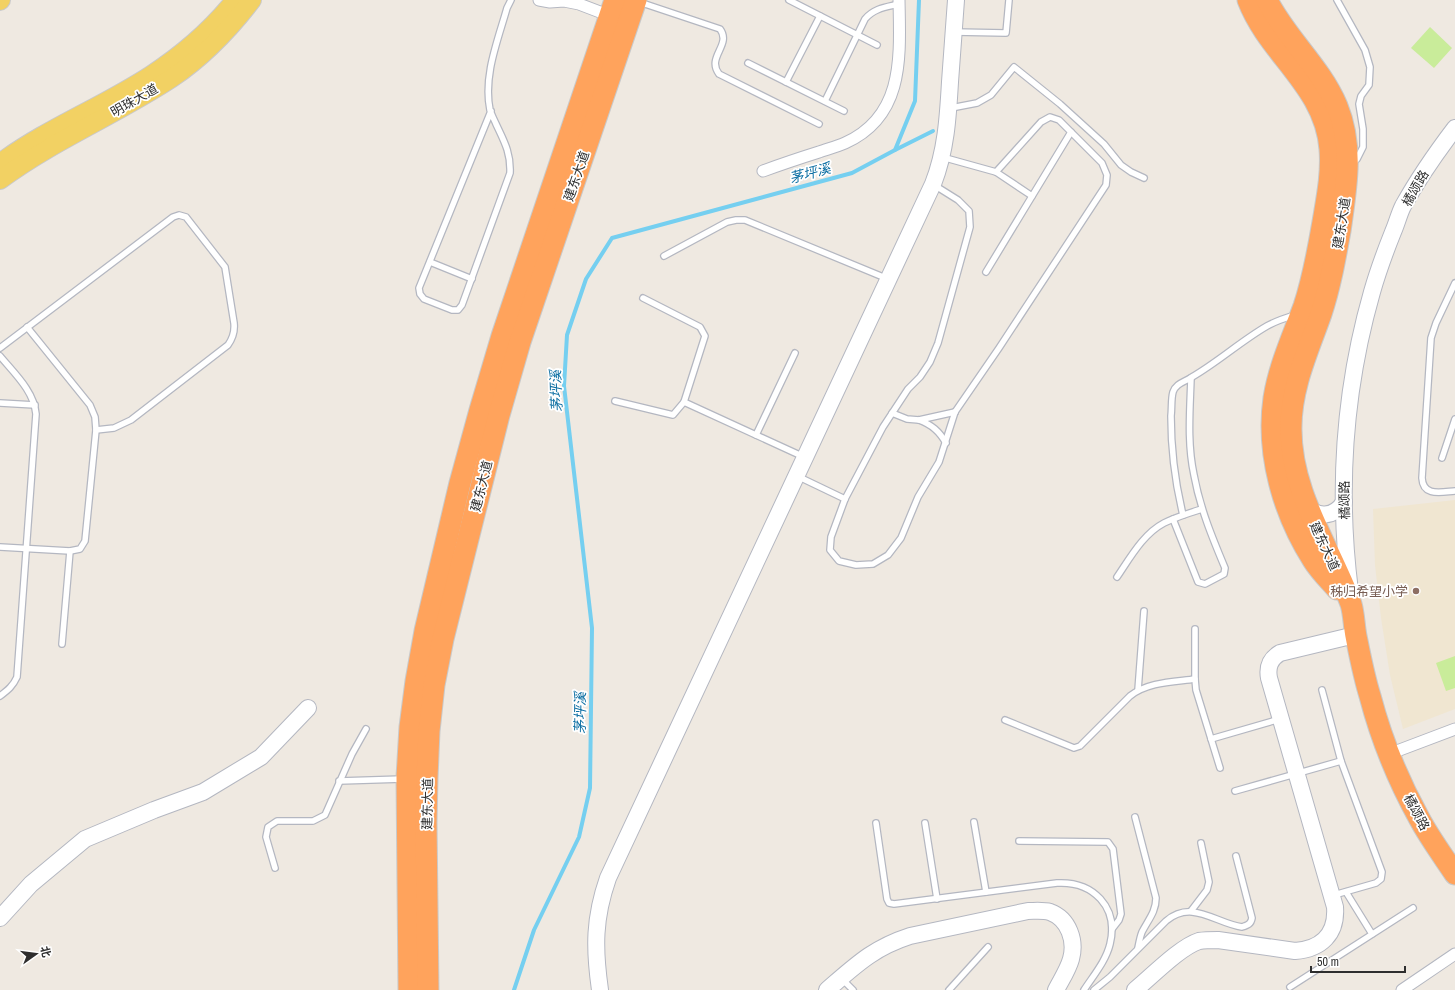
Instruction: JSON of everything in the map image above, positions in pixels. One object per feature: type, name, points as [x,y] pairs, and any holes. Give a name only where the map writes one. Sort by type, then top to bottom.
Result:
[{"type":"highway","name":"建东大道","points":[[1248,0],[1260,25],[1313,96],[1327,130],[1331,166],[1329,185],[1315,266],[1311,313],[1299,377],[1293,400],[1291,426],[1292,450],[1297,477],[1305,501],[1352,606]]},
{"type":"highway","name":"建东大道","points":[[1267,0],[1283,28],[1318,72],[1328,88],[1337,107],[1347,146],[1347,186],[1333,272],[1311,313],[1288,347],[1274,397],[1272,424],[1273,452],[1279,481],[1299,535],[1313,560],[1352,606]]},
{"type":"highway","name":"建东大道","points":[[409,990],[417,779],[429,731],[434,685],[443,639],[499,416],[520,342],[626,6]]},
{"type":"highway","name":"橘颂路","points":[[1352,606],[1355,634],[1370,696],[1389,754],[1420,820],[1455,874]]},
{"type":"highway","name":"建东大道","points":[[417,779],[426,822],[428,990]]},
{"type":"main road","name":"明珠大道","points":[[0,163],[38,138],[133,86],[167,64],[182,53],[211,27],[235,0]]},
{"type":"main road","name":"明珠大道","points":[[0,180],[28,160],[138,98],[172,77],[205,52],[234,23],[252,0]]},
{"type":"street","points":[[539,0],[550,2],[564,1],[579,4],[626,6]]},
{"type":"street","points":[[602,990],[597,966],[597,921],[601,899],[608,878],[933,184],[940,166],[948,109],[956,0]]},
{"type":"street","points":[[763,171],[844,144],[869,128],[880,117],[888,104],[896,76],[900,45],[900,2]]},
{"type":"street","name":"橘颂路","points":[[1352,606],[1348,578],[1344,502],[1344,455],[1350,390],[1362,328],[1380,266],[1403,207],[1436,152],[1455,128]]},
{"type":"street","points":[[1305,501],[1308,508],[1318,515],[1324,515],[1336,511],[1344,502]]},
{"type":"street","points":[[1135,990],[1184,949],[1200,941],[1218,940],[1290,951],[1305,950],[1314,947],[1330,934],[1334,924],[1339,894],[1296,773],[1268,674],[1269,665],[1274,658],[1284,652],[1355,634]]},
{"type":"street","points":[[0,918],[31,884],[85,840],[154,810],[203,792],[261,757],[308,708]]},
{"type":"street","points":[[1389,754],[1455,729]]},
{"type":"street","points":[[827,990],[872,953],[896,940],[1028,911],[1039,910],[1050,912],[1060,918],[1068,926],[1072,937],[1073,948],[1071,959],[1056,990]]},
{"type":"street","points":[[1402,990],[1455,954]]},
{"type":"lane","points":[[490,111],[419,288],[420,294],[424,299],[452,310],[458,310],[462,305],[510,173],[508,151],[490,111],[489,87],[492,63],[507,8],[511,0]]},
{"type":"lane","points":[[789,0],[877,45]]},
{"type":"lane","points":[[954,32],[1006,33],[1009,0]]},
{"type":"lane","points":[[1336,0],[1365,50],[1370,67],[1370,85],[1361,96],[1359,104],[1363,130],[1363,147],[1358,159],[1348,166]]},
{"type":"lane","points":[[825,101],[865,19],[870,13],[900,2]]},
{"type":"lane","points":[[626,6],[720,29],[724,33],[724,39],[715,64],[716,69],[720,74],[819,124]]},
{"type":"lane","points":[[786,82],[820,16]]},
{"type":"lane","points":[[748,63],[844,111]]},
{"type":"lane","points":[[948,109],[977,103],[991,95],[1014,67],[1060,104],[1104,144],[1121,165],[1144,178]]},
{"type":"lane","points":[[933,184],[958,200],[969,211],[970,228],[938,343],[930,362],[920,377],[908,389],[883,427],[845,499],[831,537],[830,550],[839,561],[856,565],[873,564],[888,555],[901,538],[918,497],[939,462],[955,412],[1106,185],[1107,175],[1102,163],[1059,120],[1050,117],[1041,122],[996,172]]},
{"type":"lane","points":[[986,272],[1071,132]]},
{"type":"lane","points":[[942,157],[996,172],[1032,196]]},
{"type":"lane","points":[[0,348],[176,215],[183,215],[186,217],[223,263],[226,272],[234,323],[231,341],[228,345],[131,420],[114,428],[96,430]]},
{"type":"lane","points":[[664,256],[728,222],[745,220],[888,280]]},
{"type":"lane","points":[[430,262],[472,278]]},
{"type":"lane","points":[[1455,283],[1431,338],[1422,483],[1425,489],[1430,491],[1455,491]]},
{"type":"lane","points":[[615,400],[673,414],[684,402],[705,336],[700,327],[643,298]]},
{"type":"lane","points":[[1184,515],[1177,490],[1173,459],[1171,430],[1172,399],[1174,391],[1178,385],[1191,378],[1265,327],[1283,318],[1311,313]]},
{"type":"lane","points":[[0,547],[70,551],[80,549],[85,541],[96,430],[95,417],[90,406],[27,327]]},
{"type":"lane","points":[[756,435],[794,352]]},
{"type":"lane","points":[[0,356],[31,395],[35,405],[36,414],[17,677],[9,690],[0,696]]},
{"type":"lane","points":[[1173,519],[1198,582],[1205,584],[1224,574],[1225,568],[1202,509],[1193,474],[1190,450],[1191,378]]},
{"type":"lane","points":[[684,402],[805,457]]},
{"type":"lane","points":[[0,403],[35,405]]},
{"type":"lane","points":[[892,413],[907,419],[919,420],[955,412]]},
{"type":"lane","points":[[1442,458],[1455,419]]},
{"type":"lane","points":[[919,420],[936,428],[946,443]]},
{"type":"lane","points":[[796,476],[845,499]]},
{"type":"lane","points":[[1117,577],[1140,544],[1155,529],[1173,519],[1202,509]]},
{"type":"lane","points":[[62,644],[70,551]]},
{"type":"lane","points":[[1138,690],[1144,611]]},
{"type":"lane","points":[[1195,629],[1196,690],[1220,768]]},
{"type":"lane","points":[[1005,720],[1074,748],[1080,746],[1130,696],[1138,690],[1146,686],[1195,679]]},
{"type":"lane","points":[[1322,690],[1340,761],[1382,872],[1381,879],[1376,883],[1339,894],[1372,934]]},
{"type":"lane","points":[[1211,739],[1280,719]]},
{"type":"lane","points":[[275,868],[266,837],[268,827],[278,822],[313,821],[325,815],[339,781],[366,729]]},
{"type":"lane","points":[[1235,791],[1340,761]]},
{"type":"lane","points":[[339,781],[417,779]]},
{"type":"lane","points":[[1134,817],[1156,898],[1156,905],[1142,933],[1138,948]]},
{"type":"lane","points":[[974,822],[986,892]]},
{"type":"lane","points":[[876,823],[887,899],[889,903],[894,904],[937,899],[1057,883],[1077,884],[1089,888],[1099,896],[1110,914],[1112,928],[1110,944],[1108,951],[1084,990]]},
{"type":"lane","points":[[925,823],[937,899]]},
{"type":"lane","points":[[1019,841],[1108,842],[1113,849],[1120,908],[1119,920],[1112,928]]},
{"type":"lane","points":[[1191,911],[1207,890],[1209,882],[1201,843]]},
{"type":"lane","points":[[1094,990],[1110,977],[1170,917],[1180,912],[1191,911],[1242,927],[1251,922],[1252,918],[1236,856]]},
{"type":"lane","points":[[1290,987],[1413,908]]},
{"type":"lane","points":[[949,990],[988,947]]},
{"type":"lane","points":[[841,978],[853,990]]},
{"type":"shaded area","name":"秭归希望小学","points":[[1455,500],[1455,709],[1403,729],[1390,675],[1381,618],[1375,565],[1373,509]]},
{"type":"green space","points":[[1430,27],[1452,48],[1434,68],[1411,48]]},
{"type":"green space","points":[[1455,656],[1455,688],[1446,691],[1436,663]]},
{"type":"waterway","name":"茅坪溪","points":[[514,990],[534,930],[579,837],[590,788],[592,628],[564,386],[567,335],[586,279],[612,238],[852,173],[895,150],[915,101],[919,0]]},
{"type":"waterway","points":[[895,150],[933,131]]},
{"type":"place","name":"秭归希望小学","points":[[1416,591]]}]
